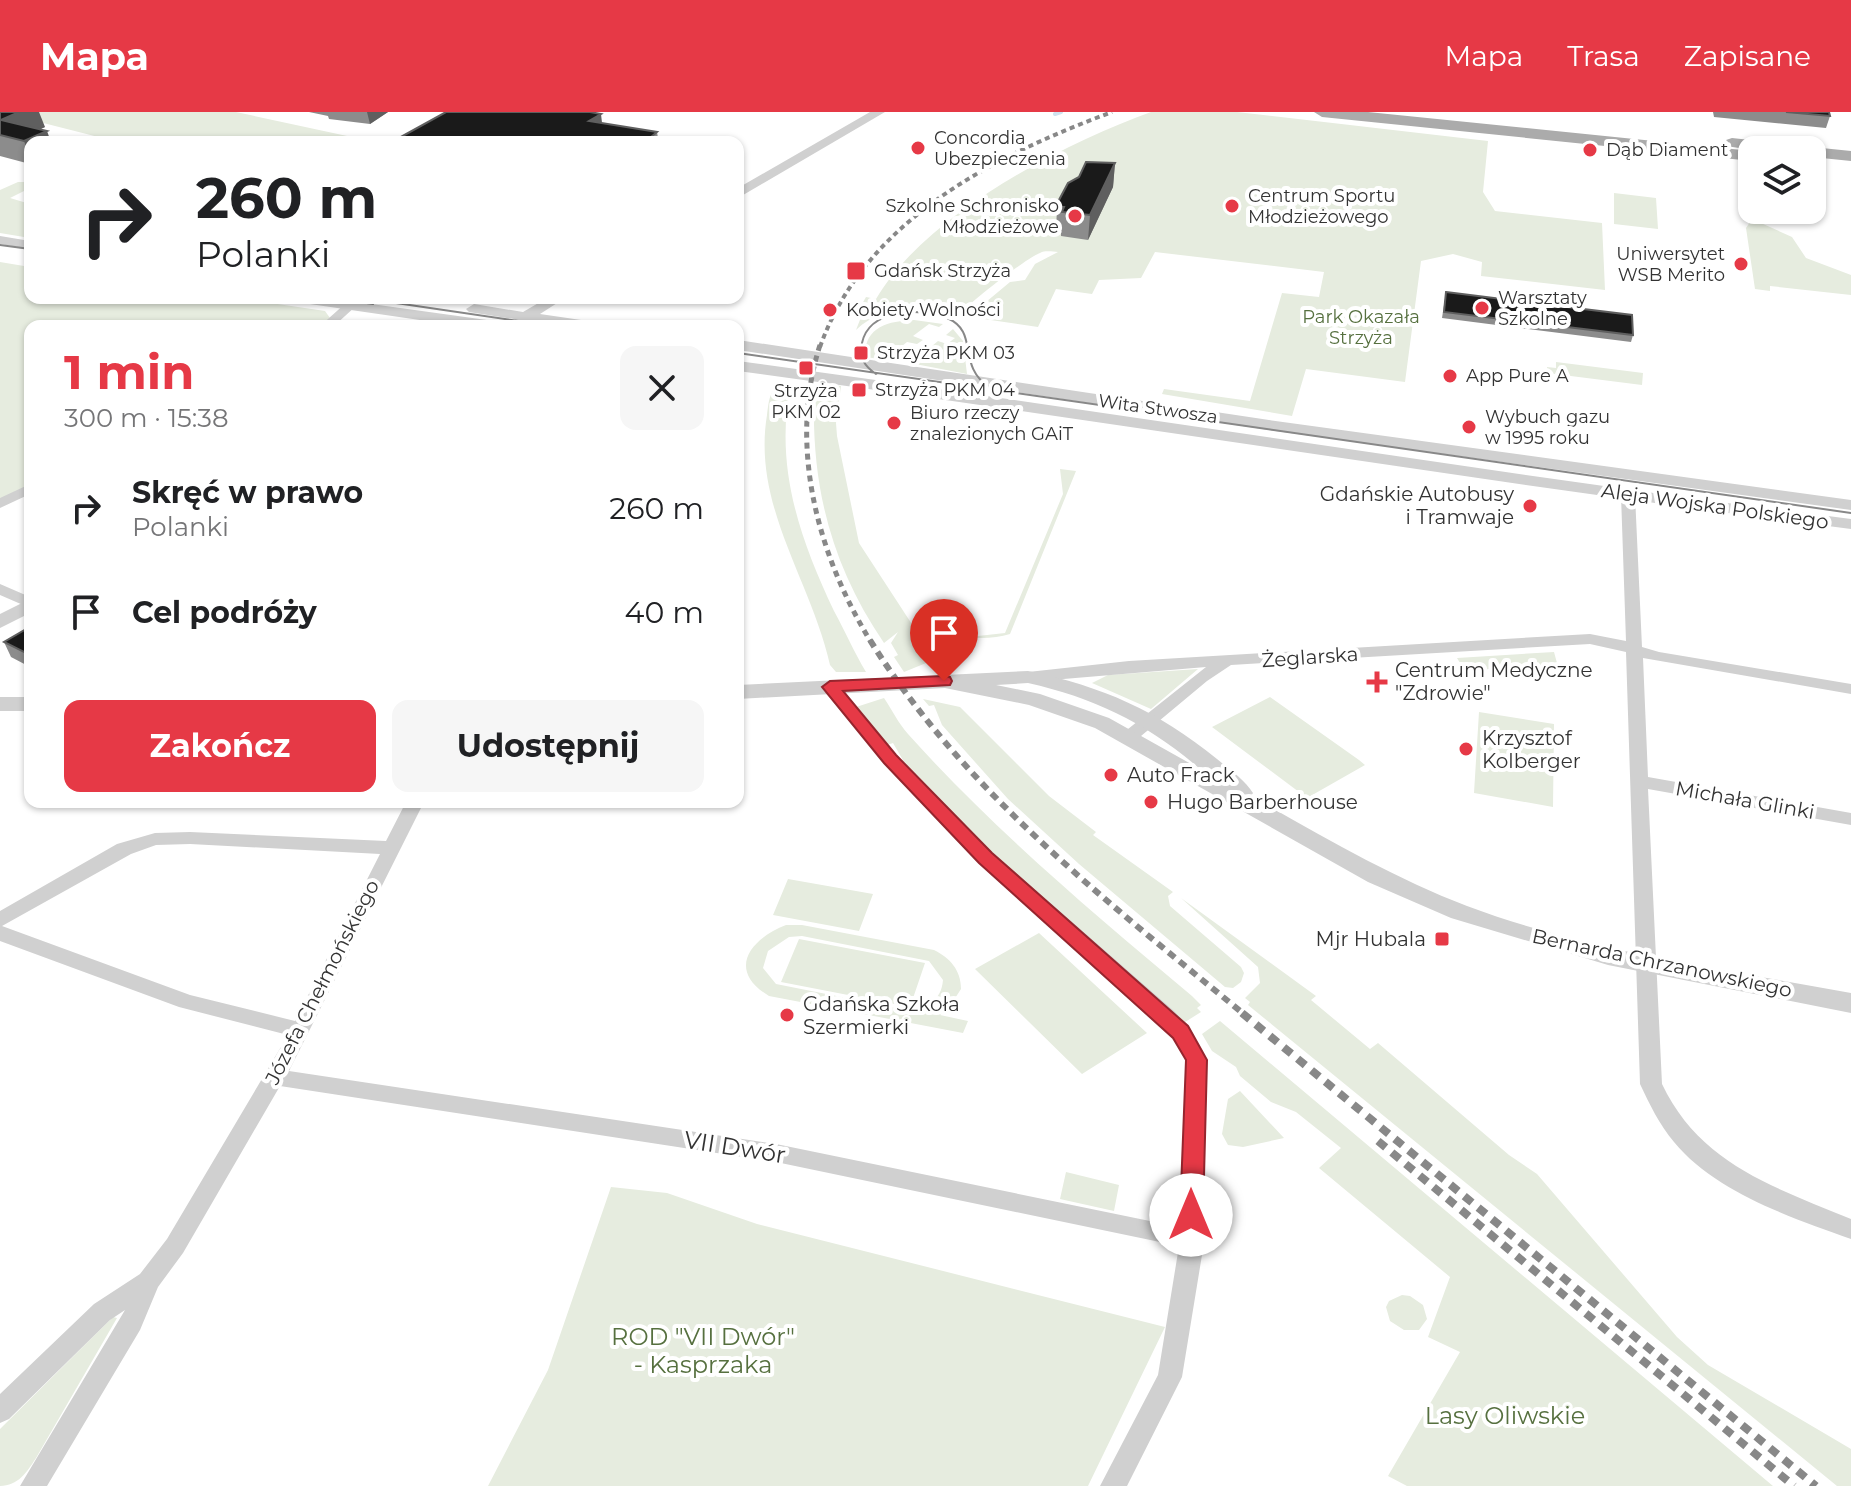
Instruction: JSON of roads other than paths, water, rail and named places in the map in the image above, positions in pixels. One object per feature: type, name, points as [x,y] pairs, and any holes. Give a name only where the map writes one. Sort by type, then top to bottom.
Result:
[{"type":"main road","points":[[1322,112],[1738,155]]},
{"type":"main road","points":[[1411,112],[1738,144]]},
{"type":"main road","points":[[1826,153],[1851,156]]},
{"type":"main road","points":[[1826,163],[1851,166]]},
{"type":"street","points":[[744,191],[879,112]]},
{"type":"street","points":[[0,240],[24,244]]},
{"type":"street","points":[[0,254],[24,258]]},
{"type":"street","points":[[336,304],[451,320]]},
{"type":"street","points":[[436,304],[547,320]]},
{"type":"street","points":[[521,320],[548,304]]},
{"type":"street","points":[[333,320],[350,306]]},
{"type":"street","name":"Wita Stwosza","points":[[744,346],[1444,458],[1579,487]]},
{"type":"street","name":"Wita Stwosza","points":[[744,367],[1444,458],[1580,468]]},
{"type":"street","name":"Aleja Wojska Polskiego","points":[[1580,468],[1851,505]]},
{"type":"street","name":"Aleja Wojska Polskiego","points":[[1579,487],[1851,524]]},
{"type":"street","points":[[0,504],[24,491]]},
{"type":"street","points":[[1628,495],[1651,1084],[1669,1123],[1692,1149],[1733,1178],[1851,1229]]},
{"type":"street","points":[[0,589],[24,601]]},
{"type":"street","points":[[0,622],[24,608]]},
{"type":"street","name":"Żeglarska","points":[[1086,678],[1225,662],[1590,639],[1656,657],[1851,689]]},
{"type":"street","points":[[1129,737],[1201,677],[1225,662]]},
{"type":"street","points":[[1065,708],[1086,678]]},
{"type":"street","name":"Bernarda Chrzanowskiego","points":[[944,681],[1086,678],[1109,697],[1152,720],[1217,770],[1260,810]]},
{"type":"street","points":[[744,692],[944,681]]},
{"type":"street","name":"Bernarda Chrzanowskiego","points":[[944,681],[1065,708],[1129,737],[1198,780],[1426,900],[1536,937],[1647,963],[1851,1003]]},
{"type":"street","points":[[830,687],[890,759],[986,858],[1167,1017],[1192,1049],[1197,1076],[1191,1239],[1170,1377],[1113,1486]]},
{"type":"street","points":[[0,704],[24,704]]},
{"type":"street","name":"Michała Glinki","points":[[1640,782],[1851,819]]},
{"type":"street","name":"Józefa Chełmońskiego","points":[[33,1486],[132,1322],[148,1281],[175,1246],[302,1030],[412,808]]},
{"type":"street","points":[[0,920],[124,849],[155,839],[390,848]]},
{"type":"street","points":[[0,933],[181,1000],[270,1025],[302,1030]]},
{"type":"street","name":"VII Dwór","points":[[274,1077],[776,1153],[1191,1239]]},
{"type":"street","name":"Józefa Chełmońskiego","points":[[0,1411],[102,1312],[148,1281]]},
{"type":"waterway","points":[[1055,114],[1061,112]]},
{"type":"tram line","points":[[0,245],[24,248]]},
{"type":"tram line","points":[[403,304],[512,320]]},
{"type":"tram line","points":[[875,373],[862,357],[861,348],[874,323],[897,314],[923,312],[957,324],[966,340],[973,369],[989,387]]},
{"type":"tram line","points":[[744,354],[875,373]]},
{"type":"tram line","points":[[875,373],[1851,513]]},
{"type":"railway","points":[[820,347],[841,302],[868,263],[901,228],[939,198],[980,172],[1023,149],[1112,112]]},
{"type":"railway","points":[[820,345],[811,383],[807,421],[813,498],[836,573],[871,642]]},
{"type":"railway","points":[[870,640],[949,747],[994,796],[1091,887],[1245,1015]]},
{"type":"railway","points":[[1242,1013],[1816,1486]]},
{"type":"railway","points":[[1378,1141],[1794,1486]]},
{"type":"place","name":"Concordia Ubezpieczenia","points":[[918,148]]},
{"type":"place","name":"Dąb Diament","points":[[1590,150]]},
{"type":"place","name":"Centrum Sportu Młodzieżowego","points":[[1232,206]]},
{"type":"place","name":"Szkolne Schronisko Młodzieżowe","points":[[1075,216]]},
{"type":"place","name":"Uniwersytet WSB Merito","points":[[1741,264]]},
{"type":"place","name":"Gdańsk Strzyża","points":[[856,271]]},
{"type":"place","name":"Warsztaty Szkolne","points":[[1482,308]]},
{"type":"place","name":"Kobiety Wolności","points":[[830,310]]},
{"type":"place","name":"Strzyża PKM 03","points":[[861,353]]},
{"type":"place","name":"Strzyża PKM 02","points":[[806,368]]},
{"type":"place","name":"App Pure A","points":[[1450,376]]},
{"type":"place","name":"Strzyża PKM 04","points":[[859,390]]},
{"type":"place","name":"Biuro rzeczy znalezionych GAiT","points":[[894,423]]},
{"type":"place","name":"Wybuch gazu w 1995 roku","points":[[1469,427]]},
{"type":"place","name":"Gdańskie Autobusy i Tramwaje","points":[[1530,506]]},
{"type":"place","name":"Centrum Medyczne \"Zdrowie\"","points":[[1377,682]]},
{"type":"place","name":"Krzysztof Kolberger","points":[[1466,749]]},
{"type":"place","name":"Auto Frack","points":[[1111,775]]},
{"type":"place","name":"Hugo Barberhouse","points":[[1151,802]]},
{"type":"place","name":"Mjr Hubala","points":[[1442,939]]},
{"type":"place","name":"Gdańska Szkoła Szermierki","points":[[787,1015]]},
{"type":"park label","name":"Park Okazała Strzyża","points":[[1361,327]]},
{"type":"park label","name":"ROD \"VII Dwór\" - Kasprzaka","points":[[703,1350]]},
{"type":"park label","name":"Lasy Oliwskie","points":[[1505,1415]]}]
